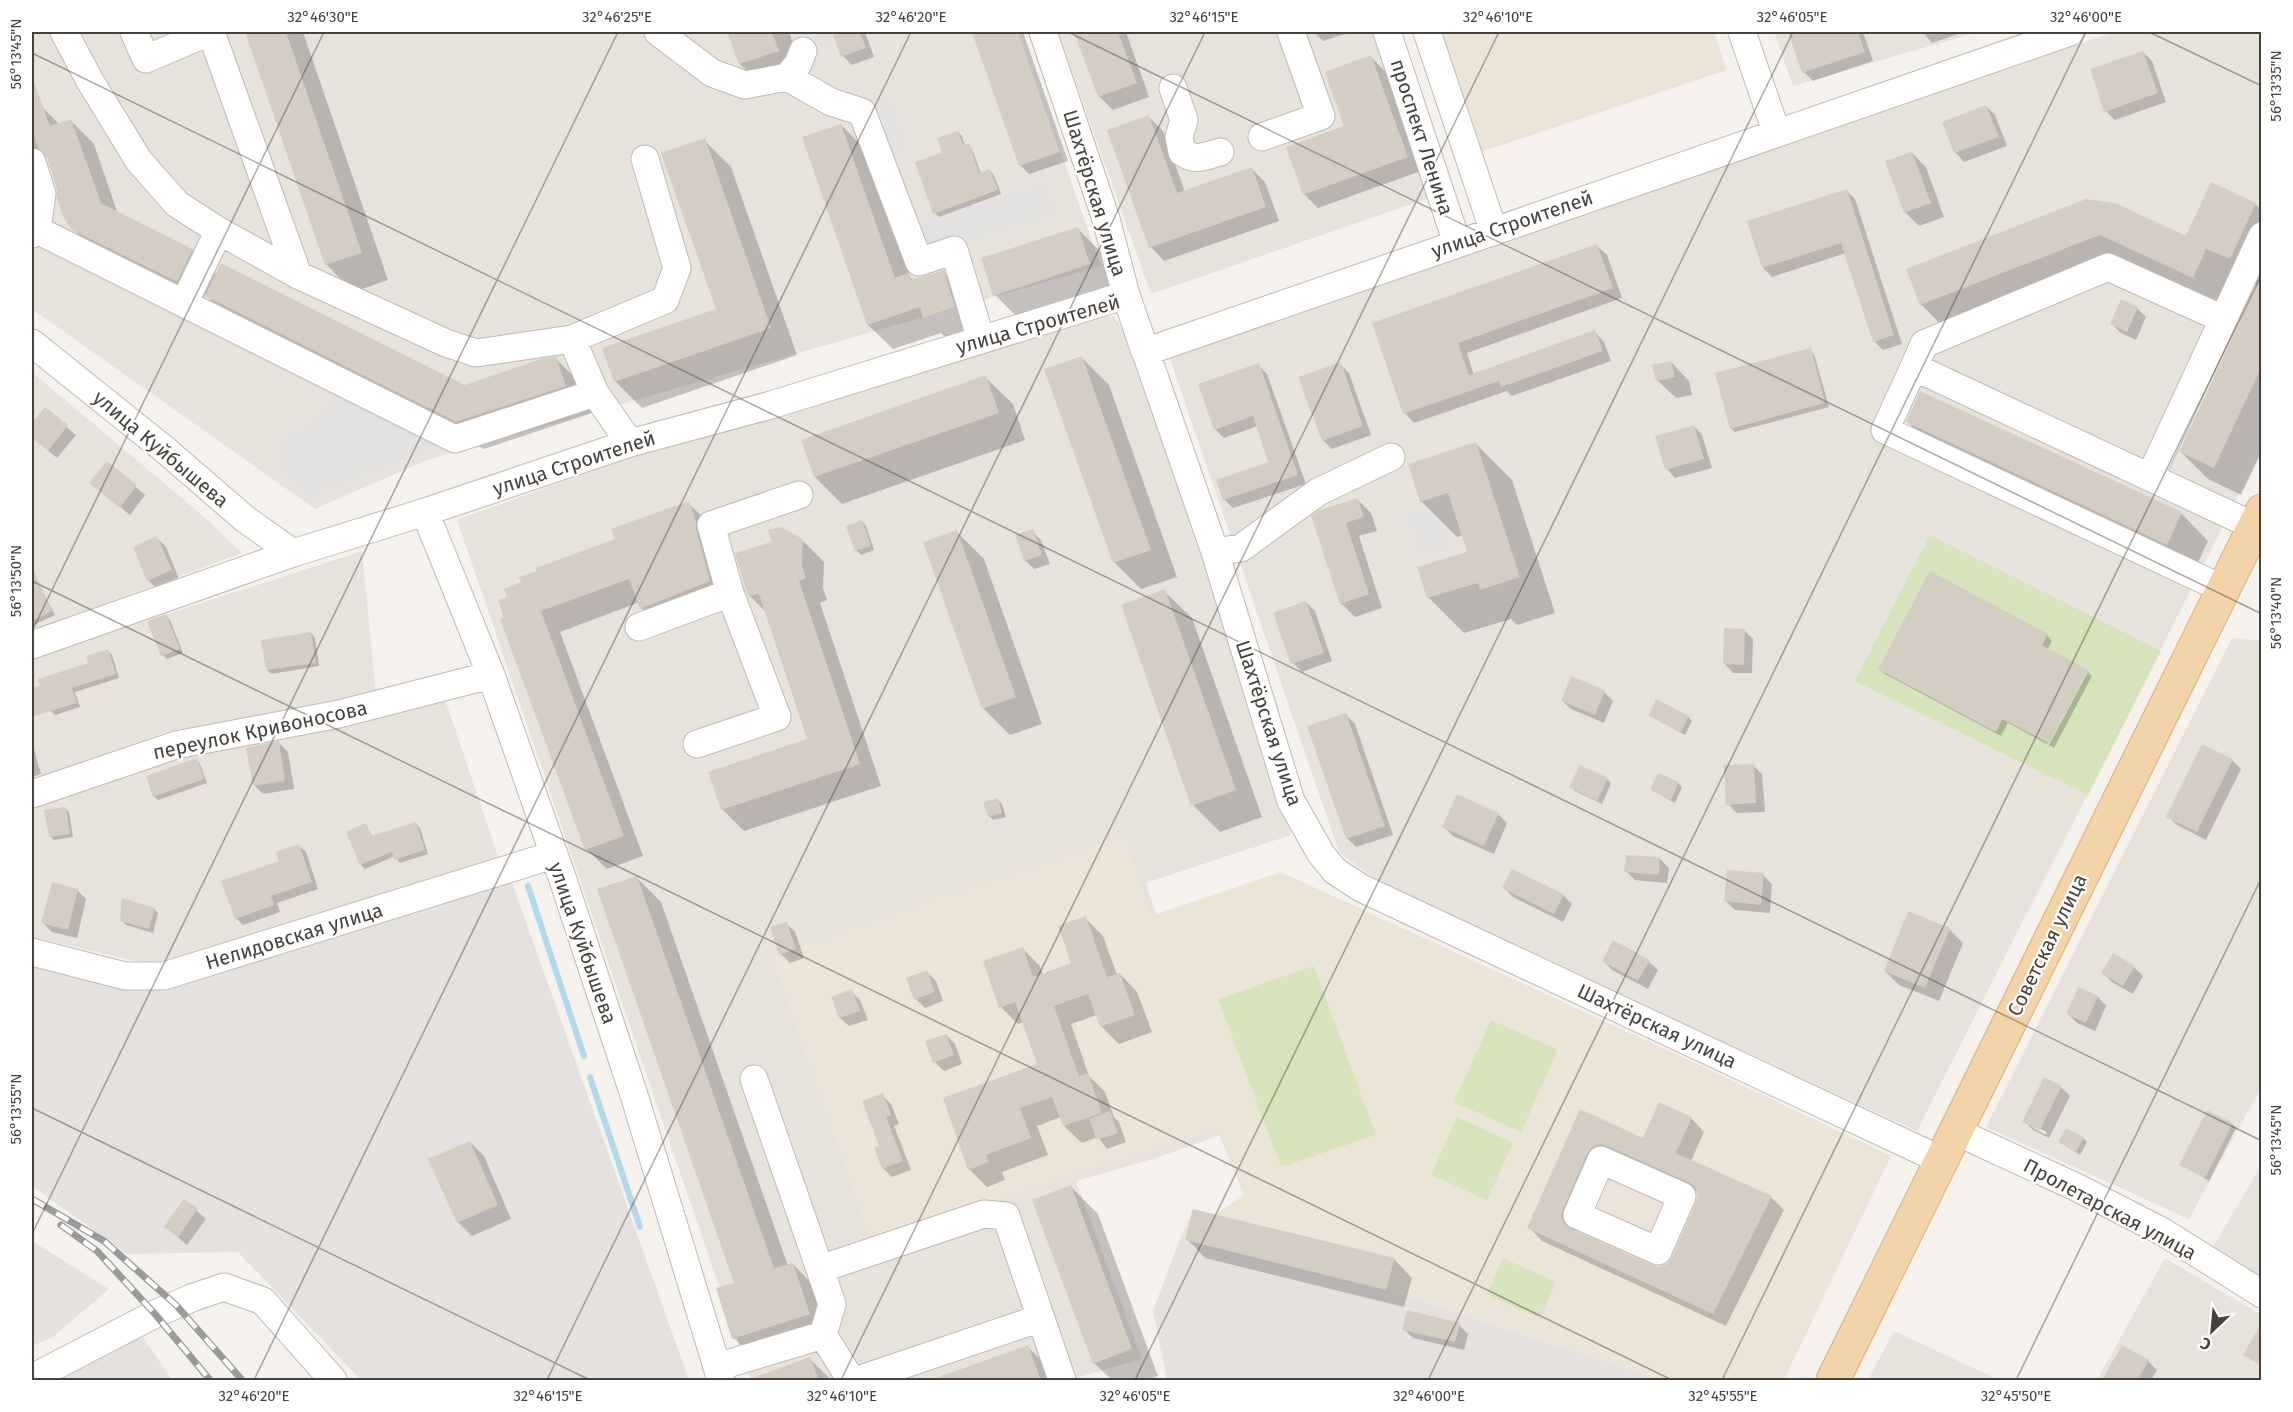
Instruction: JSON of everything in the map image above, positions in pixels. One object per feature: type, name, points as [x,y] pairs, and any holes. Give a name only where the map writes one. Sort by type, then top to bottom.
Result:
[{"type":"main road","name":"Советская улица","points":[[1833,1380],[2258,518]]},
{"type":"street","points":[[64,32],[103,104],[139,161],[177,204],[219,231],[298,275],[446,343],[476,353],[572,339],[665,300],[677,268],[645,159]]},
{"type":"street","points":[[134,32],[146,59],[210,32],[298,275]]},
{"type":"street","points":[[657,32],[712,73],[745,85],[787,77],[798,64],[803,51]]},
{"type":"street","name":"Шахтёрская улица","points":[[1043,32],[1106,219],[1126,295]]},
{"type":"street","points":[[1262,137],[1321,116],[1291,32]]},
{"type":"street","name":"проспект Ленина","points":[[1387,32],[1457,243]]},
{"type":"street","name":"проспект Ленина","points":[[1427,32],[1494,231]]},
{"type":"street","points":[[1742,32],[1776,131]]},
{"type":"street","name":"улица Строителей","points":[[32,645],[293,553],[425,512],[630,443],[771,405],[1126,295],[1145,352],[1776,131],[2070,32]]},
{"type":"street","points":[[787,77],[831,102],[862,112],[919,262],[954,250],[981,340]]},
{"type":"street","points":[[1173,88],[1184,120],[1179,137],[1182,152],[1189,158],[1198,159],[1220,152]]},
{"type":"street","points":[[32,162],[42,194],[34,232],[184,303],[455,439],[595,393]]},
{"type":"street","points":[[184,303],[219,231]]},
{"type":"street","points":[[2150,477],[2262,236]]},
{"type":"street","points":[[2223,319],[2108,267],[1924,344],[1885,430],[2223,589]]},
{"type":"street","points":[[572,339],[595,393],[630,443]]},
{"type":"street","name":"улица Куйбышева","points":[[32,343],[164,449],[245,519],[293,553]]},
{"type":"street","name":"Шахтёрская улица","points":[[1145,352],[1215,552],[1291,801],[1321,854],[1335,870],[1361,888],[1941,1160]]},
{"type":"street","points":[[1914,368],[2150,477],[2258,518]]},
{"type":"street","points":[[1215,552],[1241,548],[1318,492],[1391,457]]},
{"type":"street","points":[[697,744],[777,717],[730,593],[711,525],[799,495]]},
{"type":"street","name":"улица Куйбышева","points":[[425,512],[491,675],[553,855],[634,1095],[719,1374]]},
{"type":"street","points":[[639,627],[730,593]]},
{"type":"street","name":"переулок Кривоносова","points":[[32,794],[176,745],[339,714],[491,675]]},
{"type":"street","name":"Нелидовская улица","points":[[32,952],[125,976],[164,976],[553,855]]},
{"type":"street","points":[[754,1078],[832,1304],[823,1335],[851,1380]]},
{"type":"street","name":"Пролетарская улица","points":[[1955,1131],[2078,1188],[2163,1232],[2262,1294]]},
{"type":"street","points":[[820,1269],[984,1214],[1006,1216],[1062,1380]]},
{"type":"street","points":[[32,1378],[155,1314],[224,1287],[263,1301],[333,1380]]},
{"type":"street","points":[[858,1380],[1041,1318]]},
{"type":"street","points":[[719,1374],[823,1335]]},
{"type":"shaded area","points":[[32,32],[1018,32],[1101,266],[427,460],[315,509],[32,309]]},
{"type":"shaded area","points":[[791,32],[831,32],[836,48],[800,60]]},
{"type":"shaded area","points":[[1058,32],[1373,32],[1432,197],[1151,294]]},
{"type":"shaded area","points":[[1438,32],[1714,32],[1727,70],[1478,153]]},
{"type":"shaded area","points":[[1774,32],[1978,32],[1793,86]]},
{"type":"shaded area","points":[[2115,32],[2261,32],[2261,451],[1917,1131],[1384,886],[1339,852],[1168,353]]},
{"type":"shaded area","points":[[889,97],[909,147],[886,156],[866,106]]},
{"type":"shaded area","points":[[1047,181],[1058,214],[921,258],[910,225]]},
{"type":"shaded area","points":[[1113,316],[1137,345],[1291,835],[1146,883],[1226,1133],[1156,1158],[1076,1181],[1142,1359],[1069,1380],[751,1380],[457,520],[766,408],[1083,317]]},
{"type":"shaded area","points":[[32,372],[202,515],[242,553],[32,631]]},
{"type":"shaded area","points":[[339,383],[453,440],[312,498],[296,489],[283,474],[276,458],[279,441],[324,411]]},
{"type":"shaded area","points":[[1436,505],[1451,548],[1420,559],[1405,515]]},
{"type":"shaded area","points":[[362,551],[376,694],[166,732],[32,782],[32,658]]},
{"type":"shaded area","points":[[2232,638],[2261,641],[2261,1088],[2189,1219],[1986,1127]]},
{"type":"shaded area","points":[[446,702],[499,860],[270,935],[148,964],[32,937],[32,804],[208,744]]},
{"type":"shaded area","points":[[1125,836],[1151,916],[1281,872],[1891,1156],[1784,1380],[1663,1380],[1386,1290],[1180,1239],[1193,1209],[1215,1215],[1244,1195],[1217,1130],[870,1239],[772,958],[934,899]]},
{"type":"shaded area","points":[[510,877],[689,1380],[361,1380],[238,1252],[127,1254],[32,1186],[32,961],[145,989]]},
{"type":"shaded area","points":[[2261,1166],[2261,1279],[2213,1247]]},
{"type":"shaded area","points":[[1180,1239],[1386,1290],[1663,1380],[1167,1380],[1153,1311]]},
{"type":"shaded area","points":[[32,1241],[109,1289],[53,1337],[32,1346]]},
{"type":"shaded area","points":[[2165,1258],[2261,1315],[2261,1380],[2097,1380]]},
{"type":"shaded area","points":[[1894,1331],[1999,1380],[1868,1380]]},
{"type":"shaded area","points":[[140,1333],[172,1380],[44,1380]]},
{"type":"green space","points":[[1930,535],[2161,651],[2088,795],[1855,681]]},
{"type":"green space","points":[[1314,966],[1376,1135],[1281,1167],[1218,999]]},
{"type":"green space","points":[[1491,1020],[1558,1050],[1521,1132],[1454,1102]]},
{"type":"green space","points":[[1457,1117],[1513,1143],[1487,1200],[1431,1175]]},
{"type":"green space","points":[[1503,1258],[1556,1282],[1540,1318],[1487,1294]]},
{"type":"building","points":[[245,32],[286,32],[362,253],[325,265]]},
{"type":"building","points":[[727,32],[772,32],[779,51],[739,64]]},
{"type":"building","points":[[832,32],[860,32],[866,48],[841,57]]},
{"type":"building","points":[[972,32],[1018,32],[1060,152],[1019,166]]},
{"type":"building","points":[[1074,32],[1118,32],[1137,83],[1098,97]]},
{"type":"building","points":[[1788,32],[1858,32],[1865,52],[1802,73]]},
{"type":"building","points":[[2143,51],[2158,93],[2104,112],[2090,69]]},
{"type":"building","points":[[1371,55],[1408,157],[1303,195],[1286,147],[1344,126],[1325,72]]},
{"type":"building","points":[[32,82],[34,82],[50,126],[71,119],[101,203],[193,249],[177,282],[72,230],[57,200],[57,189],[47,157],[38,148],[32,129]]},
{"type":"building","points":[[1986,105],[1999,137],[1954,153],[1942,122]]},
{"type":"building","points":[[1149,115],[1177,193],[1252,167],[1266,207],[1149,248],[1107,130]]},
{"type":"building","points":[[841,124],[895,278],[908,273],[911,280],[944,270],[955,307],[923,318],[920,307],[867,325],[802,137]]},
{"type":"building","points":[[958,131],[963,145],[969,143],[979,173],[990,169],[998,190],[933,214],[915,162],[942,152],[937,138]]},
{"type":"building","points":[[705,138],[771,328],[614,382],[602,348],[716,309],[661,153]]},
{"type":"building","points":[[1912,152],[1931,203],[1904,213],[1885,161]]},
{"type":"building","points":[[2211,182],[2256,203],[2230,259],[2206,249],[2193,278],[2100,235],[1920,305],[1906,269],[2086,199],[2115,203],[2186,236]]},
{"type":"building","points":[[1847,189],[1894,335],[1873,342],[1841,243],[1762,268],[1747,221]]},
{"type":"building","points":[[1078,227],[1090,264],[993,296],[981,258]]},
{"type":"building","points":[[1597,244],[1613,288],[1458,343],[1469,375],[1595,330],[1603,351],[1501,387],[1499,381],[1403,414],[1372,323]]},
{"type":"building","points":[[221,263],[465,385],[541,359],[556,357],[566,386],[456,422],[205,296]]},
{"type":"building","points":[[2262,274],[2262,366],[2214,468],[2179,452]]},
{"type":"building","points":[[2121,299],[2138,307],[2127,332],[2110,324]]},
{"type":"building","points":[[1811,348],[1825,403],[1730,429],[1715,373]]},
{"type":"building","points":[[1082,356],[1151,550],[1113,563],[1044,369]]},
{"type":"building","points":[[1671,361],[1675,377],[1656,381],[1652,365]]},
{"type":"building","points":[[1341,362],[1363,426],[1322,441],[1298,377]]},
{"type":"building","points":[[1259,363],[1298,475],[1223,500],[1216,480],[1268,462],[1253,416],[1214,430],[1198,384]]},
{"type":"building","points":[[986,375],[999,413],[814,477],[801,440]]},
{"type":"building","points":[[1920,391],[2182,512],[2167,545],[1906,422]]},
{"type":"building","points":[[45,407],[68,425],[48,451],[32,438],[32,423]]},
{"type":"building","points":[[1694,425],[1704,459],[1665,470],[1655,436]]},
{"type":"building","points":[[1476,442],[1520,577],[1480,590],[1478,583],[1427,598],[1417,567],[1467,552],[1448,493],[1420,502],[1408,464]]},
{"type":"building","points":[[107,461],[137,485],[120,508],[89,483]]},
{"type":"building","points":[[1358,498],[1364,517],[1346,523],[1369,594],[1340,604],[1311,516],[1320,510]]},
{"type":"building","points":[[689,501],[710,581],[640,609],[629,579],[541,611],[624,836],[585,850],[500,619],[504,618],[498,600],[507,597],[504,589],[521,582],[519,577],[537,571],[536,568],[615,539],[611,529]]},
{"type":"building","points":[[862,520],[871,546],[855,551],[846,526]]},
{"type":"building","points":[[780,527],[803,539],[802,565],[806,578],[799,581],[860,764],[721,810],[708,772],[807,739],[759,594],[748,596],[735,553],[771,542],[768,530]]},
{"type":"building","points":[[1033,529],[1042,555],[1024,561],[1015,535]]},
{"type":"building","points":[[957,530],[1016,697],[982,709],[923,542]]},
{"type":"building","points":[[157,536],[172,570],[147,581],[133,547]]},
{"type":"building","points":[[32,567],[52,611],[32,621]]},
{"type":"building","points":[[1930,571],[2048,634],[2042,645],[2088,670],[2049,743],[2002,719],[1996,732],[1878,669]]},
{"type":"building","points":[[1165,589],[1236,790],[1191,806],[1121,605]]},
{"type":"building","points":[[1306,601],[1324,653],[1291,664],[1273,613]]},
{"type":"building","points":[[166,614],[180,649],[161,656],[147,621]]},
{"type":"building","points":[[1724,628],[1745,629],[1744,665],[1723,664]]},
{"type":"building","points":[[311,632],[316,663],[266,670],[261,640]]},
{"type":"building","points":[[108,649],[116,674],[72,688],[77,703],[32,717],[32,687],[40,686],[38,679],[88,663],[86,656]]},
{"type":"building","points":[[1571,676],[1605,690],[1595,715],[1561,701]]},
{"type":"building","points":[[1656,699],[1689,716],[1681,732],[1648,716]]},
{"type":"building","points":[[1346,713],[1385,826],[1346,839],[1307,726]]},
{"type":"building","points":[[279,741],[285,781],[253,786],[246,748]]},
{"type":"building","points":[[2202,744],[2233,759],[2197,832],[2166,817]]},
{"type":"building","points":[[197,758],[204,779],[153,797],[146,776]]},
{"type":"building","points":[[1754,764],[1756,803],[1726,805],[1724,765]]},
{"type":"building","points":[[1580,765],[1608,778],[1597,801],[1569,787]]},
{"type":"building","points":[[1658,773],[1679,782],[1671,800],[1650,790]]},
{"type":"building","points":[[1457,794],[1499,813],[1484,846],[1442,827]]},
{"type":"building","points":[[998,798],[1002,813],[988,817],[983,802]]},
{"type":"building","points":[[66,807],[70,834],[49,837],[44,810]]},
{"type":"building","points":[[416,822],[425,850],[394,860],[392,852],[360,865],[346,832],[366,823],[371,836]]},
{"type":"building","points":[[299,844],[312,882],[271,896],[274,905],[235,919],[221,881],[279,861],[276,852]]},
{"type":"building","points":[[1626,855],[1660,857],[1659,875],[1624,872]]},
{"type":"building","points":[[1512,869],[1564,894],[1554,914],[1502,888]]},
{"type":"building","points":[[1727,870],[1764,873],[1761,905],[1724,901]]},
{"type":"building","points":[[637,876],[774,1268],[793,1263],[810,1314],[732,1339],[716,1288],[734,1283],[597,889]]},
{"type":"building","points":[[52,882],[78,889],[68,930],[41,923]]},
{"type":"building","points":[[122,898],[155,908],[149,929],[120,921]]},
{"type":"building","points":[[1908,911],[1950,928],[1925,988],[1884,971]]},
{"type":"building","points":[[1086,916],[1107,977],[1120,973],[1135,1015],[1100,1027],[1088,994],[1054,1006],[1079,1076],[1088,1073],[1102,1113],[1063,1126],[1052,1097],[1020,1108],[1031,1138],[986,1155],[989,1162],[968,1170],[943,1098],[1037,1064],[1015,1002],[999,1008],[983,961],[1023,947],[1033,977],[1071,963],[1058,926]]},
{"type":"building","points":[[787,922],[796,949],[779,955],[770,927]]},
{"type":"building","points":[[1613,940],[1650,960],[1638,981],[1602,961]]},
{"type":"building","points":[[2113,953],[2135,966],[2123,986],[2101,973]]},
{"type":"building","points":[[927,970],[935,992],[914,1000],[906,978]]},
{"type":"building","points":[[2078,987],[2098,996],[2086,1023],[2066,1014]]},
{"type":"building","points":[[852,989],[860,1011],[839,1018],[831,997]]},
{"type":"building","points":[[946,1034],[954,1055],[933,1063],[925,1041]]},
{"type":"building","points":[[2044,1077],[2062,1086],[2040,1130],[2022,1122]]},
{"type":"building","points":[[883,1093],[891,1115],[886,1117],[903,1161],[882,1169],[874,1147],[879,1146],[862,1101]]},
{"type":"building","points":[[1659,1102],[1692,1117],[1676,1153],[1772,1196],[1713,1314],[1527,1228],[1580,1109],[1643,1138]],"holes":[[[1600,1144],[1695,1187],[1698,1195],[1696,1202],[1667,1264],[1659,1267],[1652,1265],[1564,1224],[1561,1216],[1563,1209],[1587,1154],[1592,1147]]]},
{"type":"building","points":[[2207,1110],[2233,1123],[2205,1178],[2179,1165]]},
{"type":"building","points":[[1110,1111],[1118,1133],[1097,1140],[1089,1119]]},
{"type":"building","points":[[2066,1128],[2084,1137],[2076,1152],[2058,1142]]},
{"type":"building","points":[[470,1141],[498,1205],[457,1223],[428,1159]]},
{"type":"building","points":[[1071,1185],[1132,1349],[1093,1364],[1032,1200]]},
{"type":"building","points":[[184,1199],[198,1209],[178,1237],[164,1227]]},
{"type":"building","points":[[1193,1209],[1395,1258],[1386,1290],[1185,1240]]},
{"type":"building","points":[[1407,1310],[1460,1323],[1455,1342],[1402,1330]]},
{"type":"building","points":[[2262,1322],[2262,1366],[2243,1355]]},
{"type":"building","points":[[1028,1345],[1041,1380],[936,1380],[936,1378]]},
{"type":"building","points":[[2122,1345],[2149,1360],[2138,1380],[2102,1380]]},
{"type":"building","points":[[810,1357],[819,1380],[752,1380],[752,1378]]},
{"type":"waterway","points":[[528,886],[584,1056]]},
{"type":"waterway","points":[[590,1077],[640,1227]]},
{"type":"railway","points":[[32,1199],[104,1241],[176,1305],[242,1380]]},
{"type":"railway","points":[[61,1225],[97,1251],[155,1314],[210,1380]]}]
